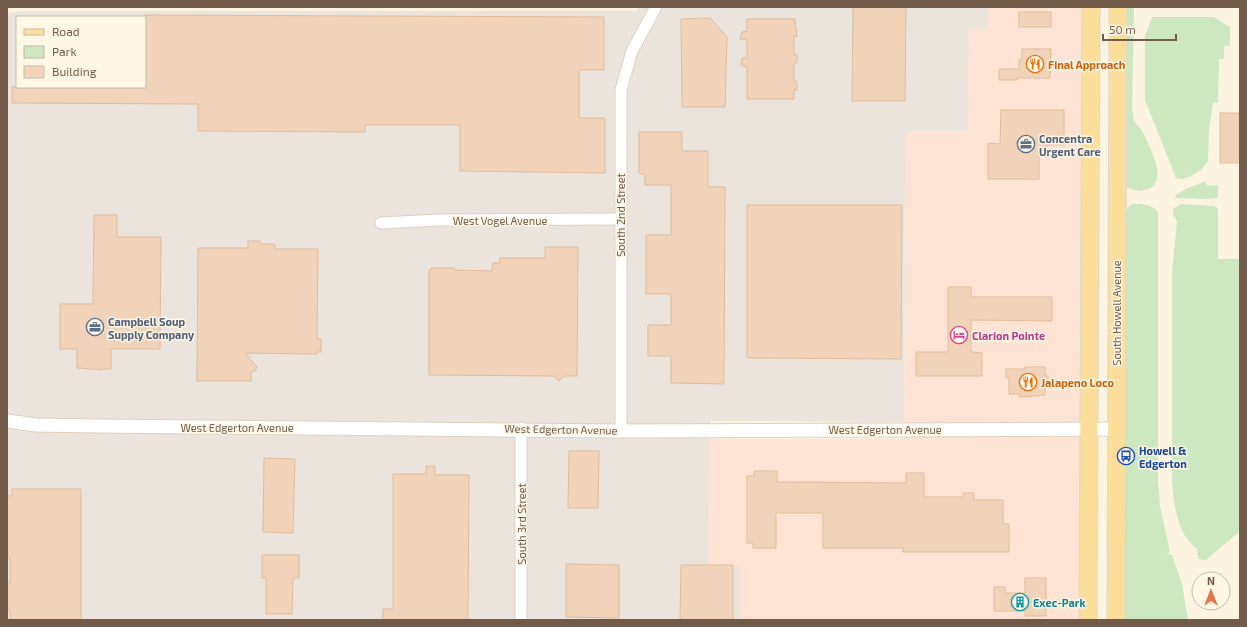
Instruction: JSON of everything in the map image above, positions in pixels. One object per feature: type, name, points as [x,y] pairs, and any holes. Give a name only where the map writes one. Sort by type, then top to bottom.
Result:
[{"type":"main road","points":[[1088,620],[1091,7]]},
{"type":"main road","name":"South Howell Avenue","points":[[1116,620],[1118,7]]},
{"type":"street","name":"South 2nd Street","points":[[620,430],[621,90],[632,51],[656,7]]},
{"type":"street","name":"West Vogel Avenue","points":[[381,223],[439,220],[620,219]]},
{"type":"street","name":"West Edgerton Avenue","points":[[7,421],[36,425],[97,426],[521,428],[620,430],[1116,429]]},
{"type":"street","name":"South 3rd Street","points":[[521,428],[521,620]]},
{"type":"shaded area","points":[[638,7],[988,7],[988,29],[969,29],[968,131],[906,131],[904,422],[710,421],[708,565],[740,566],[740,620],[7,620],[7,13],[24,11],[637,11]]},
{"type":"shaded area","points":[[988,7],[1083,7],[1080,620],[740,620],[740,566],[708,565],[709,439],[904,439],[906,131],[968,131],[969,29],[988,29]]},
{"type":"green space","points":[[1126,7],[1134,7],[1132,109],[1134,121],[1141,130],[1149,146],[1158,173],[1156,181],[1152,187],[1139,191],[1127,187],[1125,180]]},
{"type":"green space","points":[[1152,17],[1214,17],[1230,27],[1230,46],[1224,46],[1224,59],[1219,59],[1218,103],[1213,103],[1209,129],[1208,161],[1201,170],[1182,179],[1176,178],[1145,100],[1145,36]]},
{"type":"green space","points":[[1206,181],[1207,186],[1218,185],[1218,198],[1175,198],[1176,195],[1186,189]]},
{"type":"green space","points":[[1133,204],[1147,205],[1154,208],[1158,213],[1158,483],[1160,506],[1170,552],[1167,554],[1172,555],[1182,584],[1188,620],[1123,620],[1124,214],[1129,206]]},
{"type":"green space","points":[[1181,204],[1215,206],[1218,209],[1218,259],[1240,259],[1240,531],[1206,560],[1198,559],[1197,549],[1188,540],[1182,530],[1173,495],[1172,481],[1172,272],[1177,221],[1173,215],[1173,209]]},
{"type":"building","points":[[853,7],[906,7],[905,101],[852,101]]},
{"type":"building","points":[[1019,12],[1051,12],[1051,27],[1019,27]]},
{"type":"building","points":[[145,16],[604,17],[604,70],[579,70],[579,118],[605,118],[605,173],[460,171],[460,125],[365,125],[365,132],[198,131],[198,104],[12,103],[12,87],[146,88]]},
{"type":"building","points":[[710,18],[727,37],[725,107],[682,107],[681,19]]},
{"type":"building","points":[[747,19],[795,19],[797,37],[794,36],[794,54],[797,55],[797,63],[794,63],[794,81],[797,81],[797,90],[794,90],[794,99],[747,99],[747,67],[741,65],[742,58],[747,58],[747,40],[740,39],[742,32],[747,31]]},
{"type":"building","name":"Final Approach","points":[[1022,49],[1051,49],[1050,78],[1017,78],[1017,80],[999,80],[999,69],[1019,69],[1019,60],[1022,60]]},
{"type":"building","name":"Concentra Urgent Care","points":[[1001,110],[1064,110],[1064,145],[1047,145],[1039,154],[1039,179],[988,179],[988,143],[1000,144]]},
{"type":"building","points":[[1220,113],[1240,113],[1240,163],[1220,163]]},
{"type":"building","points":[[639,132],[682,132],[682,151],[708,151],[708,187],[725,187],[724,384],[671,383],[671,356],[648,356],[648,325],[671,325],[671,294],[646,294],[646,235],[671,235],[671,185],[645,185],[645,174],[639,174]]},
{"type":"building","points":[[747,205],[902,205],[901,359],[747,358]]},
{"type":"building","points":[[94,215],[117,215],[117,237],[161,237],[160,349],[111,349],[111,369],[102,370],[77,368],[77,349],[60,349],[60,304],[93,304]]},
{"type":"building","points":[[248,241],[260,241],[260,244],[275,244],[275,249],[318,249],[317,339],[321,339],[321,352],[317,352],[317,354],[245,353],[257,367],[255,371],[251,372],[251,381],[197,381],[198,248],[248,248]]},
{"type":"building","points":[[545,247],[578,247],[577,376],[564,376],[559,381],[554,376],[429,375],[429,270],[431,270],[431,268],[454,268],[454,270],[492,271],[493,263],[500,263],[500,258],[545,258]]},
{"type":"building","name":"Clarion Pointe","points":[[948,287],[971,287],[971,297],[1052,297],[1052,321],[971,320],[971,352],[982,353],[982,376],[916,376],[916,352],[948,352]]},
{"type":"building","name":"Jalapeno Loco","points":[[1025,367],[1045,367],[1045,376],[1048,376],[1048,387],[1045,387],[1045,395],[1020,397],[1020,394],[1009,394],[1009,378],[1006,378],[1006,369],[1025,369]]},
{"type":"building","points":[[569,451],[599,451],[598,508],[568,508]]},
{"type":"building","points":[[264,458],[295,459],[293,533],[263,532]]},
{"type":"building","points":[[426,466],[435,466],[435,475],[469,475],[468,620],[383,620],[383,609],[393,609],[393,474],[426,474]]},
{"type":"building","points":[[754,471],[777,471],[777,482],[906,483],[906,473],[924,473],[924,497],[963,497],[963,493],[974,493],[974,500],[1003,500],[1003,524],[1009,524],[1009,552],[903,552],[903,548],[823,548],[823,513],[776,513],[776,548],[753,548],[753,543],[747,543],[747,476],[754,476]]},
{"type":"building","points":[[12,489],[81,489],[81,620],[10,620],[10,611],[7,611],[7,583],[10,583],[10,557],[7,557],[7,496],[12,496]]},
{"type":"building","points":[[262,555],[299,555],[299,578],[293,578],[292,614],[266,614],[266,578],[262,578]]},
{"type":"building","points":[[566,564],[619,565],[619,618],[566,617]]},
{"type":"building","points":[[681,565],[733,565],[733,620],[680,620]]},
{"type":"building","name":"Exec-Park","points":[[1025,578],[1046,578],[1046,616],[1025,616],[1025,611],[994,611],[994,587],[1005,587],[1005,593],[1025,593]]},
{"type":"place","name":"Final Approach","points":[[1035,64]]},
{"type":"place","name":"Concentra Urgent Care","points":[[1026,144]]},
{"type":"place","name":"Campbell Soup Supply Company","points":[[95,327]]},
{"type":"place","name":"Clarion Pointe","points":[[959,335]]},
{"type":"place","name":"Jalapeno Loco","points":[[1028,382]]},
{"type":"place","name":"Howell & Edgerton","points":[[1126,456]]},
{"type":"place","name":"Exec-Park","points":[[1020,602]]}]
